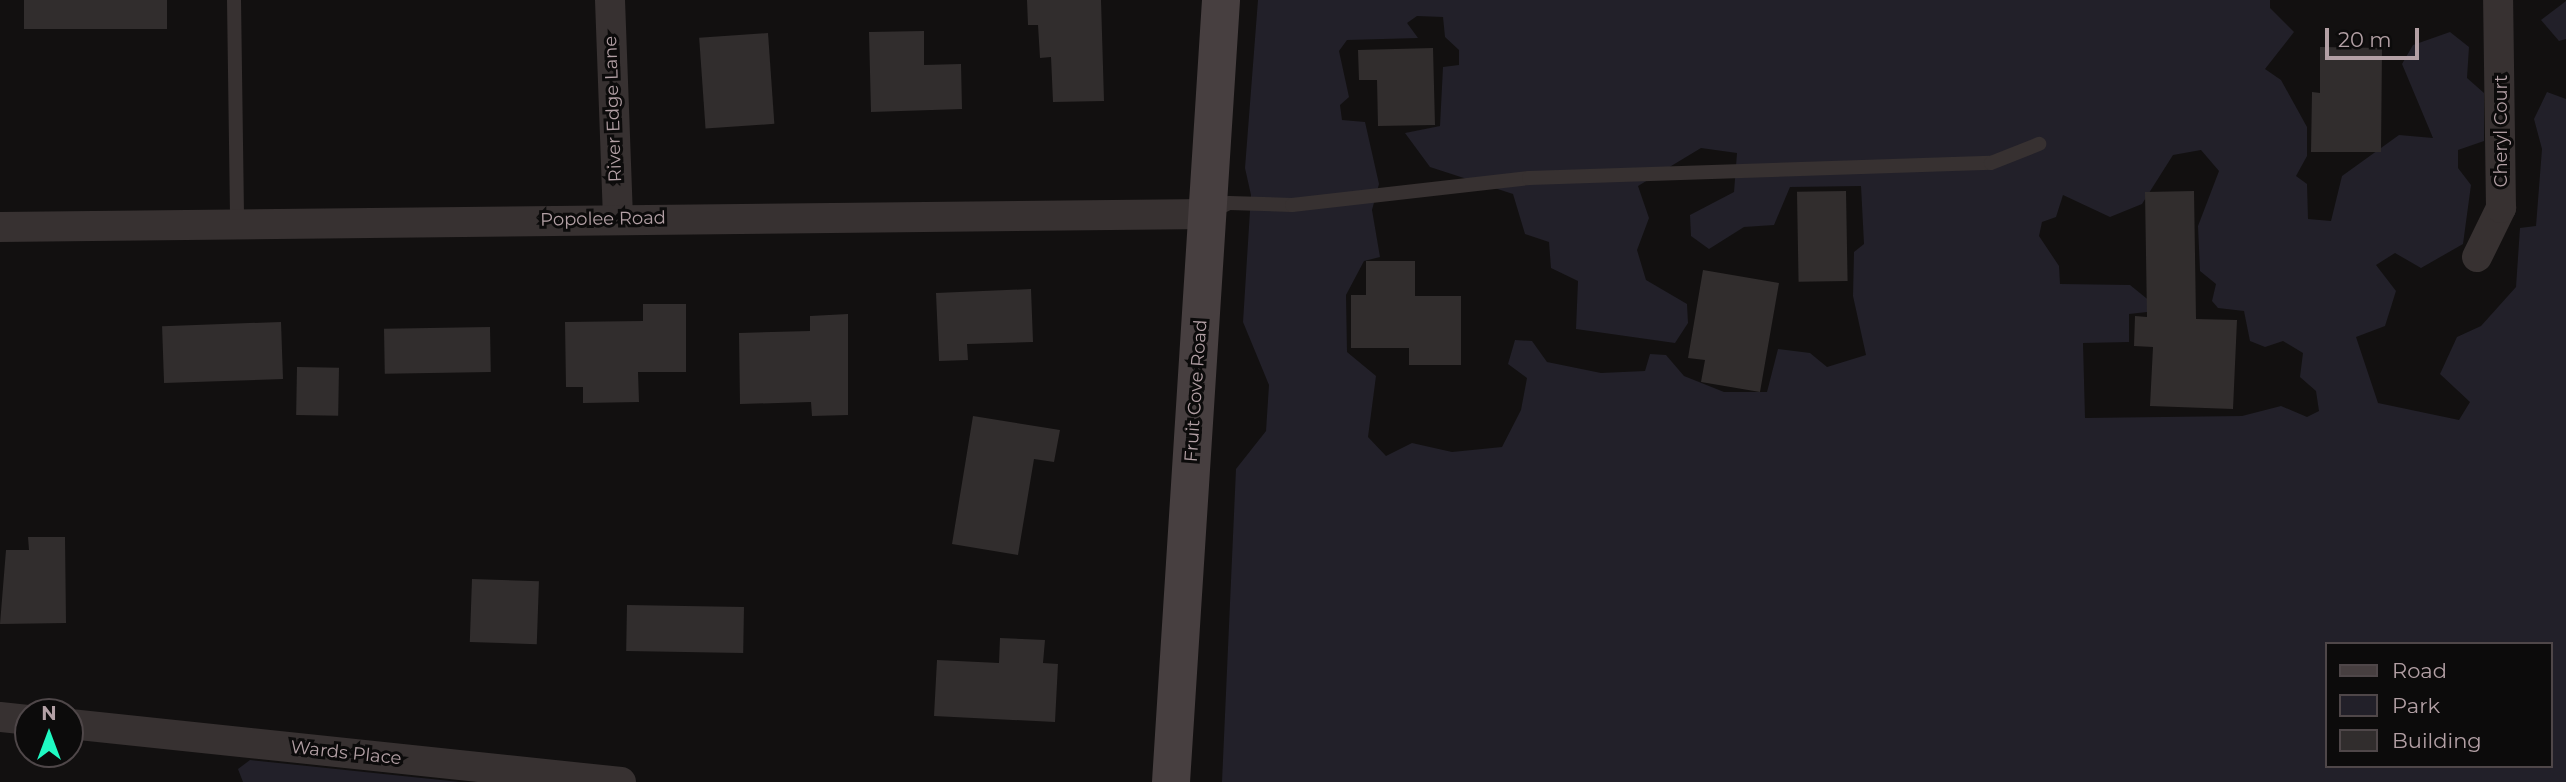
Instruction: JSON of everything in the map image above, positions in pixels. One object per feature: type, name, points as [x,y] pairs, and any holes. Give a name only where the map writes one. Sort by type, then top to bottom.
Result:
[{"type":"street","name":"River Edge Lane","points":[[610,0],[618,218]]},
{"type":"street","name":"Fruit Cove Road","points":[[1171,782],[1221,0]]},
{"type":"street","name":"Cheryl Court","points":[[2477,257],[2501,208],[2498,0]]},
{"type":"street","name":"Popolee Road","points":[[0,227],[618,218],[1207,214]]},
{"type":"street","name":"Wards Place","points":[[84,725],[621,782]]},
{"type":"lane","points":[[234,0],[237,224]]},
{"type":"lane","points":[[1207,214],[1229,203],[1292,205],[1529,178],[1991,163],[2039,144]]},
{"type":"green space","points":[[1258,0],[2270,0],[2270,8],[2294,32],[2265,69],[2281,80],[2307,127],[2307,156],[2296,176],[2307,184],[2308,219],[2331,221],[2342,176],[2399,135],[2433,138],[2402,64],[2413,45],[2450,32],[2469,47],[2467,78],[2484,93],[2484,141],[2458,150],[2458,168],[2471,185],[2463,244],[2421,268],[2395,253],[2376,265],[2396,291],[2385,326],[2356,337],[2378,403],[2459,420],[2470,402],[2440,374],[2457,337],[2481,326],[2516,287],[2520,228],[2536,226],[2542,149],[2534,119],[2547,92],[2566,99],[2566,782],[1222,782],[1236,469],[1266,431],[1269,385],[1243,322],[1251,195],[1245,168]],"holes":[[[1417,16],[1443,17],[1445,37],[1459,50],[1459,65],[1443,67],[1440,126],[1405,133],[1430,167],[1513,194],[1525,234],[1549,242],[1551,268],[1578,281],[1576,329],[1675,343],[1688,323],[1687,304],[1646,280],[1637,250],[1649,218],[1638,186],[1701,148],[1737,153],[1734,192],[1690,215],[1691,236],[1709,249],[1744,227],[1774,225],[1790,187],[1861,186],[1864,244],[1854,252],[1853,296],[1866,355],[1827,367],[1810,353],[1778,349],[1767,392],[1724,392],[1684,376],[1666,355],[1650,354],[1645,371],[1601,373],[1547,362],[1532,341],[1515,340],[1508,364],[1527,378],[1521,410],[1502,447],[1452,452],[1412,443],[1386,456],[1368,437],[1376,376],[1347,352],[1346,295],[1364,261],[1380,257],[1372,210],[1379,184],[1365,122],[1342,120],[1340,105],[1349,97],[1339,51],[1347,40],[1418,38],[1407,23]],[[2201,150],[2219,171],[2198,226],[2200,271],[2216,284],[2212,301],[2218,308],[2244,311],[2250,341],[2265,347],[2283,341],[2303,353],[2300,377],[2316,391],[2319,411],[2307,417],[2281,406],[2242,416],[2085,418],[2083,343],[2129,342],[2129,314],[2147,312],[2151,302],[2130,285],[2060,284],[2059,266],[2039,236],[2042,222],[2056,217],[2063,195],[2110,217],[2142,204],[2173,155]]]},
{"type":"green space","points":[[2566,1],[2566,39],[2559,41],[2541,20]]},
{"type":"green space","points":[[250,760],[460,782],[243,782],[238,769]]},
{"type":"building","points":[[24,0],[167,0],[167,29],[24,29]]},
{"type":"building","points":[[1027,0],[1101,0],[1104,101],[1053,102],[1051,57],[1040,58],[1038,25],[1028,25]]},
{"type":"building","points":[[924,31],[924,65],[961,64],[962,109],[871,112],[869,32]]},
{"type":"building","points":[[768,33],[774,124],[706,129],[699,38]]},
{"type":"building","points":[[2320,47],[2382,48],[2381,152],[2311,152],[2312,92],[2320,93]]},
{"type":"building","points":[[1433,48],[1435,125],[1378,126],[1377,80],[1359,80],[1358,50]]},
{"type":"building","points":[[1846,191],[1848,281],[1799,282],[1797,192]]},
{"type":"building","points":[[2194,191],[2196,319],[2237,320],[2233,409],[2150,406],[2153,347],[2134,346],[2135,316],[2147,317],[2145,192]]},
{"type":"building","points":[[1366,261],[1415,261],[1415,296],[1461,296],[1461,365],[1409,365],[1409,348],[1351,348],[1351,295],[1366,295]]},
{"type":"building","points":[[1703,270],[1779,283],[1760,392],[1701,382],[1705,360],[1688,358]]},
{"type":"building","points":[[1031,289],[1033,342],[967,344],[968,360],[939,361],[936,293]]},
{"type":"building","points":[[643,304],[686,304],[686,372],[638,372],[639,402],[583,403],[583,387],[566,387],[565,322],[643,321]]},
{"type":"building","points":[[848,314],[848,415],[812,416],[811,402],[740,404],[739,333],[810,331],[810,316]]},
{"type":"building","points":[[281,322],[283,379],[164,383],[162,326]]},
{"type":"building","points":[[490,327],[491,372],[385,374],[384,329]]},
{"type":"building","points":[[297,367],[339,368],[338,416],[296,415]]},
{"type":"building","points":[[973,416],[1060,430],[1054,462],[1034,459],[1018,555],[952,544]]},
{"type":"building","points":[[28,537],[65,537],[66,623],[0,624],[6,550],[29,550]]},
{"type":"building","points":[[472,579],[539,581],[537,644],[470,642]]},
{"type":"building","points":[[627,605],[744,607],[743,653],[626,651]]},
{"type":"building","points":[[1000,638],[1045,640],[1043,663],[1058,664],[1055,722],[934,716],[937,660],[999,663]]}]
